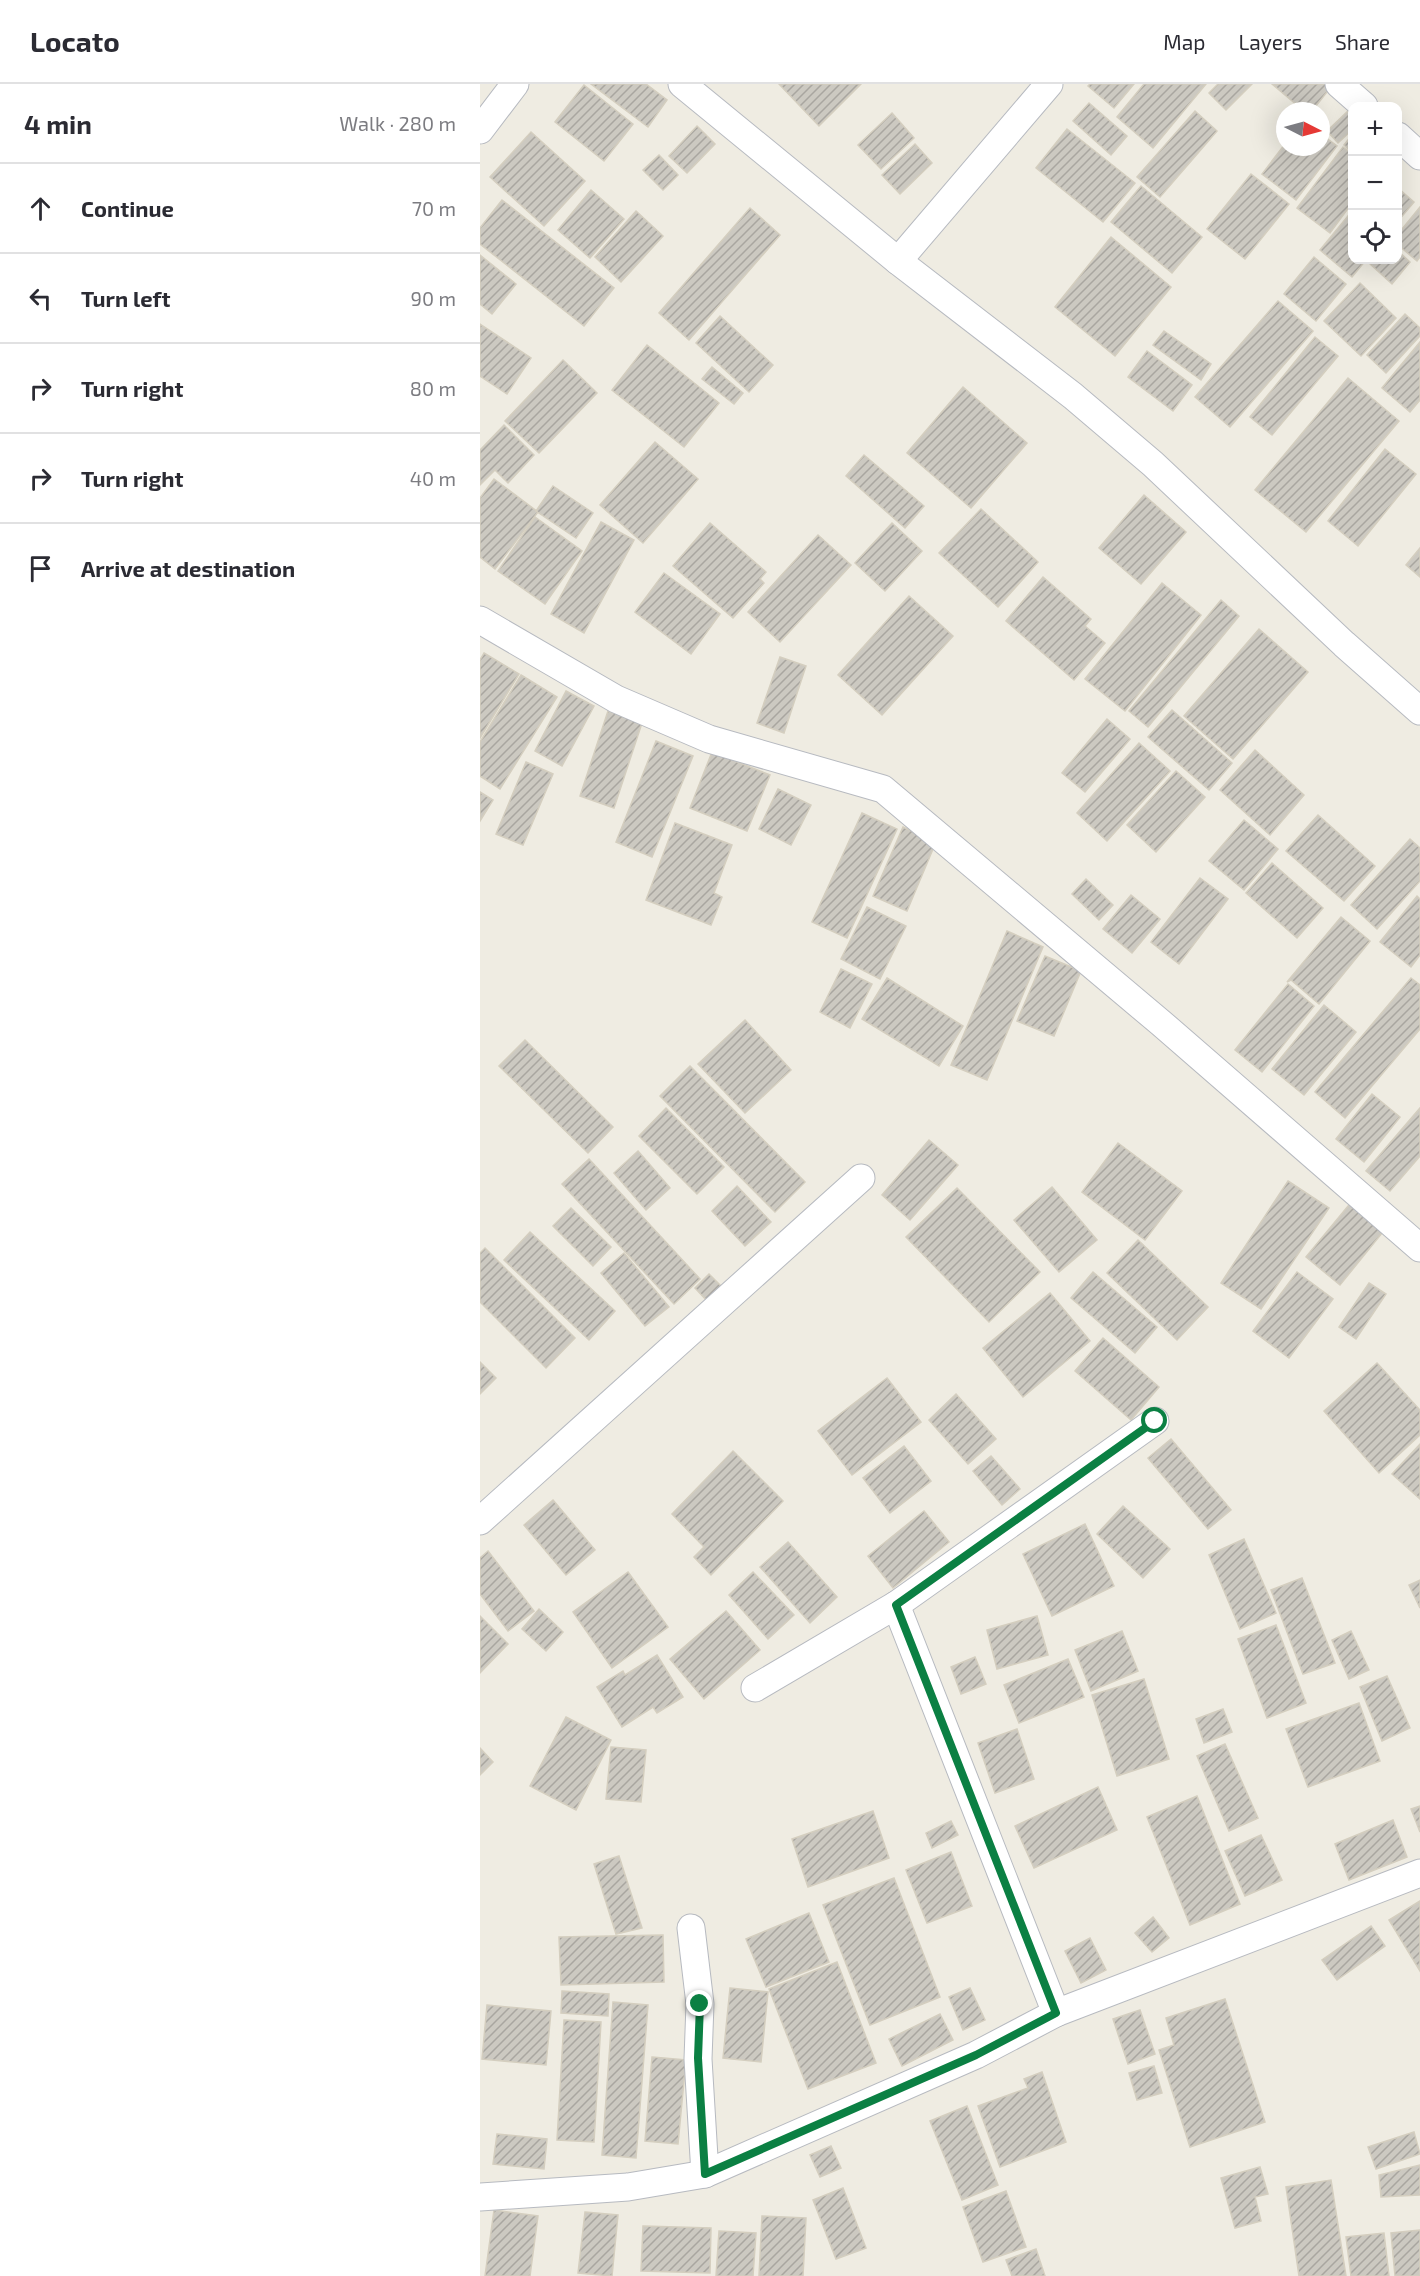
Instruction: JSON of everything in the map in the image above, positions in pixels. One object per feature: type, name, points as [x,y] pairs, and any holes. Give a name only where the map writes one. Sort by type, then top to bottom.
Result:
[{"type":"street","points":[[480,130],[515,84]]},
{"type":"street","points":[[682,84],[898,261],[1073,396],[1153,464],[1344,644],[1420,711]]},
{"type":"street","points":[[898,261],[1049,84]]},
{"type":"street","points":[[1339,84],[1359,102]]},
{"type":"street","points":[[1402,140],[1420,156]]},
{"type":"street","points":[[480,620],[615,699],[709,739],[883,789],[1161,1023],[1420,1248]]},
{"type":"street","points":[[480,1521],[861,1178]]},
{"type":"street","points":[[755,1688],[896,1605],[1155,1421]]},
{"type":"street","points":[[896,1605],[1056,2013]]},
{"type":"street","points":[[480,2197],[628,2187],[705,2174],[976,2055],[1056,2013],[1420,1873]]},
{"type":"street","points":[[691,1928],[700,2004],[698,2058],[705,2174]]},
{"type":"building","points":[[591,84],[646,84],[667,100],[648,127]]},
{"type":"building","points":[[779,84],[861,84],[819,126]]},
{"type":"building","points":[[1090,84],[1134,84],[1114,108],[1088,86]]},
{"type":"building","points":[[1144,84],[1206,84],[1153,148],[1117,117]]},
{"type":"building","points":[[1218,84],[1252,84],[1226,110],[1209,93]]},
{"type":"building","points":[[1272,84],[1327,84],[1331,87],[1319,102],[1293,102]]},
{"type":"building","points":[[584,85],[633,124],[604,161],[555,122]]},
{"type":"building","points":[[1089,103],[1127,136],[1111,155],[1073,121]]},
{"type":"building","points":[[1195,111],[1217,131],[1160,197],[1137,177]]},
{"type":"building","points":[[1348,111],[1348,134],[1338,143],[1330,134],[1330,128]]},
{"type":"building","points":[[892,113],[914,138],[881,169],[858,145]]},
{"type":"building","points":[[697,126],[715,144],[687,173],[669,156]]},
{"type":"building","points":[[1067,129],[1135,183],[1103,222],[1036,168]]},
{"type":"building","points":[[531,132],[585,181],[544,226],[490,177]]},
{"type":"building","points":[[1330,141],[1337,146],[1330,155]]},
{"type":"building","points":[[915,144],[932,163],[900,194],[882,175]]},
{"type":"building","points":[[1343,147],[1348,151],[1348,208],[1330,233],[1297,208]]},
{"type":"building","points":[[659,155],[678,175],[663,190],[643,170]]},
{"type":"building","points":[[1276,156],[1329,156],[1296,200],[1262,174]]},
{"type":"building","points":[[1251,174],[1289,204],[1245,259],[1207,229]]},
{"type":"building","points":[[1141,186],[1202,237],[1172,273],[1111,222]]},
{"type":"building","points":[[591,190],[624,219],[590,258],[558,230]]},
{"type":"building","points":[[1402,192],[1414,202],[1402,216]]},
{"type":"building","points":[[502,200],[614,288],[584,326],[480,244],[480,228]]},
{"type":"building","points":[[1420,207],[1420,257],[1417,261],[1402,248],[1402,229]]},
{"type":"building","points":[[750,208],[780,235],[689,340],[659,313]]},
{"type":"building","points":[[636,211],[663,236],[621,282],[595,257]]},
{"type":"building","points":[[1348,216],[1348,264],[1363,264],[1352,277],[1320,250]]},
{"type":"building","points":[[1111,237],[1171,287],[1115,356],[1055,307]]},
{"type":"building","points":[[480,255],[516,284],[492,314],[480,304]]},
{"type":"building","points":[[1402,255],[1410,262],[1392,284],[1370,264],[1402,264]]},
{"type":"building","points":[[1314,257],[1346,284],[1316,321],[1284,294]]},
{"type":"building","points":[[1360,283],[1396,318],[1361,356],[1324,321]]},
{"type":"building","points":[[1278,301],[1313,331],[1230,427],[1195,397]]},
{"type":"building","points":[[1405,314],[1420,328],[1420,336],[1386,373],[1367,355]]},
{"type":"building","points":[[720,316],[773,365],[749,392],[696,343]]},
{"type":"building","points":[[480,324],[531,358],[507,394],[480,376]]},
{"type":"building","points":[[1164,331],[1211,364],[1201,380],[1153,345]]},
{"type":"building","points":[[1315,337],[1338,356],[1272,435],[1250,417]]},
{"type":"building","points":[[1420,342],[1420,400],[1410,412],[1382,388]]},
{"type":"building","points":[[647,345],[719,403],[684,447],[612,390]]},
{"type":"building","points":[[1147,351],[1192,385],[1173,411],[1128,377]]},
{"type":"building","points":[[563,360],[597,393],[539,453],[505,421]]},
{"type":"building","points":[[712,367],[743,393],[734,404],[702,379]]},
{"type":"building","points":[[1348,378],[1399,421],[1306,532],[1255,490]]},
{"type":"building","points":[[963,387],[1027,443],[971,508],[907,453]]},
{"type":"building","points":[[504,425],[534,455],[508,483],[495,470],[480,485],[480,450]]},
{"type":"building","points":[[655,442],[698,479],[643,543],[600,505]]},
{"type":"building","points":[[1385,449],[1416,474],[1358,546],[1328,521]]},
{"type":"building","points":[[864,455],[924,506],[905,528],[846,476]]},
{"type":"building","points":[[494,479],[538,512],[495,569],[480,557],[480,498]]},
{"type":"building","points":[[553,486],[593,513],[576,538],[536,511]]},
{"type":"building","points":[[1144,495],[1186,532],[1141,584],[1099,548]]},
{"type":"building","points":[[981,509],[1038,562],[998,607],[939,553]]},
{"type":"building","points":[[535,517],[582,551],[545,604],[498,571]]},
{"type":"building","points":[[601,522],[634,540],[584,633],[551,614]]},
{"type":"building","points":[[710,523],[766,572],[760,579],[764,583],[733,618],[673,566]]},
{"type":"building","points":[[892,523],[922,551],[885,591],[855,563]]},
{"type":"building","points":[[818,535],[851,565],[780,642],[748,612]]},
{"type":"building","points":[[1420,548],[1420,577],[1406,565]]},
{"type":"building","points":[[664,573],[720,614],[691,654],[635,612]]},
{"type":"building","points":[[1043,577],[1091,619],[1085,626],[1105,643],[1074,680],[1006,621]]},
{"type":"building","points":[[1162,583],[1201,615],[1125,711],[1085,679]]},
{"type":"building","points":[[909,596],[953,636],[882,715],[838,675]]},
{"type":"building","points":[[1221,600],[1239,616],[1148,727],[1129,711]]},
{"type":"building","points":[[1259,629],[1308,672],[1233,759],[1184,716]]},
{"type":"building","points":[[484,653],[519,674],[480,738],[480,660]]},
{"type":"building","points":[[780,657],[806,666],[784,733],[757,723]]},
{"type":"building","points":[[521,675],[557,697],[500,789],[480,776],[480,742]]},
{"type":"building","points":[[566,691],[594,706],[562,766],[535,751]]},
{"type":"building","points":[[1172,710],[1232,763],[1209,790],[1148,737]]},
{"type":"building","points":[[608,711],[642,723],[614,808],[580,796]]},
{"type":"building","points":[[1107,719],[1130,739],[1085,792],[1062,773]]},
{"type":"building","points":[[656,741],[693,756],[652,857],[616,842]]},
{"type":"building","points":[[1139,743],[1170,771],[1107,841],[1077,813]]},
{"type":"building","points":[[1255,750],[1304,795],[1270,835],[1220,790]]},
{"type":"building","points":[[712,752],[770,775],[747,831],[690,808]]},
{"type":"building","points":[[526,762],[553,774],[523,845],[496,834]]},
{"type":"building","points":[[1176,771],[1205,797],[1156,852],[1127,825]]},
{"type":"building","points":[[778,789],[811,805],[791,845],[759,829]]},
{"type":"building","points":[[480,792],[493,800],[480,821]]},
{"type":"building","points":[[862,813],[897,829],[847,938],[812,922]]},
{"type":"building","points":[[1318,815],[1375,866],[1344,901],[1286,851]]},
{"type":"building","points":[[1244,820],[1278,849],[1244,890],[1209,861]]},
{"type":"building","points":[[675,823],[732,845],[714,893],[722,897],[711,925],[646,900]]},
{"type":"building","points":[[903,827],[936,842],[907,911],[873,896]]},
{"type":"building","points":[[1410,839],[1420,848],[1420,881],[1377,929],[1351,905]]},
{"type":"building","points":[[1272,863],[1323,908],[1297,938],[1246,893]]},
{"type":"building","points":[[1200,878],[1228,899],[1179,964],[1151,942]]},
{"type":"building","points":[[1086,879],[1113,905],[1099,920],[1072,894]]},
{"type":"building","points":[[1131,895],[1160,919],[1132,953],[1103,929]]},
{"type":"building","points":[[1417,896],[1420,899],[1420,955],[1411,967],[1380,942]]},
{"type":"building","points":[[867,907],[906,926],[880,979],[841,959]]},
{"type":"building","points":[[1341,917],[1370,941],[1319,1004],[1291,980],[1287,982]]},
{"type":"building","points":[[1007,931],[1043,947],[987,1080],[951,1065]]},
{"type":"building","points":[[1045,956],[1081,971],[1054,1036],[1017,1021]]},
{"type":"building","points":[[841,969],[872,984],[850,1028],[820,1012]]},
{"type":"building","points":[[887,978],[963,1026],[939,1066],[862,1019]]},
{"type":"building","points":[[1411,978],[1420,985],[1420,1029],[1345,1118],[1315,1092]]},
{"type":"building","points":[[1288,984],[1314,1006],[1262,1072],[1235,1050]]},
{"type":"building","points":[[1324,1005],[1356,1032],[1304,1095],[1272,1069]]},
{"type":"building","points":[[745,1020],[791,1070],[745,1113],[698,1064]]},
{"type":"building","points":[[525,1040],[613,1127],[588,1153],[499,1066]]},
{"type":"building","points":[[690,1066],[805,1182],[775,1212],[660,1096]]},
{"type":"building","points":[[1372,1094],[1400,1117],[1364,1162],[1336,1139]]},
{"type":"building","points":[[666,1108],[724,1167],[697,1194],[639,1136]]},
{"type":"building","points":[[1420,1108],[1420,1156],[1390,1191],[1366,1171]]},
{"type":"building","points":[[929,1140],[958,1165],[910,1220],[882,1195]]},
{"type":"building","points":[[1118,1143],[1182,1191],[1145,1240],[1082,1192]]},
{"type":"building","points":[[638,1151],[670,1188],[646,1210],[614,1173]]},
{"type":"building","points":[[589,1159],[700,1279],[674,1304],[562,1184]]},
{"type":"building","points":[[1288,1181],[1329,1208],[1261,1309],[1221,1283]]},
{"type":"building","points":[[737,1186],[771,1222],[745,1246],[712,1211]]},
{"type":"building","points":[[1052,1187],[1097,1240],[1059,1272],[1014,1220]]},
{"type":"building","points":[[957,1188],[1040,1272],[989,1322],[906,1237]]},
{"type":"building","points":[[1353,1200],[1386,1228],[1340,1285],[1306,1257]]},
{"type":"building","points":[[571,1208],[611,1247],[593,1266],[553,1226]]},
{"type":"building","points":[[530,1232],[615,1311],[589,1340],[504,1260]]},
{"type":"building","points":[[1138,1240],[1208,1307],[1177,1340],[1107,1273]]},
{"type":"building","points":[[485,1248],[575,1338],[546,1368],[480,1302],[480,1253]]},
{"type":"building","points":[[624,1253],[669,1307],[645,1326],[601,1273]]},
{"type":"building","points":[[1093,1272],[1157,1327],[1135,1353],[1071,1298]]},
{"type":"building","points":[[1297,1272],[1333,1299],[1289,1358],[1253,1331]]},
{"type":"building","points":[[709,1274],[723,1288],[708,1302],[695,1288]]},
{"type":"building","points":[[1369,1283],[1386,1294],[1356,1339],[1339,1327]]},
{"type":"building","points":[[1050,1293],[1090,1341],[1023,1397],[983,1348]]},
{"type":"building","points":[[1103,1338],[1159,1387],[1131,1420],[1075,1371]]},
{"type":"building","points":[[480,1362],[496,1378],[480,1394]]},
{"type":"building","points":[[1377,1363],[1420,1410],[1420,1435],[1379,1473],[1324,1411]]},
{"type":"building","points":[[887,1378],[921,1422],[852,1475],[818,1431]]},
{"type":"building","points":[[956,1394],[996,1439],[968,1464],[929,1420]]},
{"type":"building","points":[[1171,1439],[1231,1510],[1208,1529],[1148,1458]]},
{"type":"building","points":[[1420,1444],[1420,1499],[1392,1474]]},
{"type":"building","points":[[904,1446],[931,1481],[890,1513],[863,1478]]},
{"type":"building","points":[[733,1451],[783,1501],[711,1575],[694,1557],[704,1547],[672,1514]]},
{"type":"building","points":[[991,1456],[1020,1489],[1002,1505],[973,1471]]},
{"type":"building","points":[[553,1500],[595,1550],[566,1575],[524,1525]]},
{"type":"building","points":[[1123,1506],[1170,1549],[1143,1578],[1097,1534]]},
{"type":"building","points":[[924,1511],[949,1542],[893,1588],[868,1556]]},
{"type":"building","points":[[1085,1524],[1114,1586],[1052,1616],[1023,1554]]},
{"type":"building","points":[[1244,1539],[1276,1613],[1240,1629],[1209,1555]]},
{"type":"building","points":[[788,1542],[837,1597],[810,1623],[760,1567]]},
{"type":"building","points":[[488,1551],[534,1611],[508,1631],[480,1594],[480,1558]]},
{"type":"building","points":[[628,1572],[668,1627],[612,1668],[573,1612]]},
{"type":"building","points":[[753,1572],[794,1615],[768,1639],[729,1595]]},
{"type":"building","points":[[1302,1578],[1335,1663],[1303,1674],[1271,1590]]},
{"type":"building","points":[[1420,1580],[1420,1608],[1409,1585]]},
{"type":"building","points":[[539,1609],[563,1632],[546,1651],[522,1629]]},
{"type":"building","points":[[726,1611],[760,1650],[704,1699],[670,1659]]},
{"type":"building","points":[[480,1616],[508,1644],[480,1673]]},
{"type":"building","points":[[1037,1616],[1048,1655],[997,1669],[987,1630]]},
{"type":"building","points":[[1276,1625],[1306,1703],[1267,1718],[1238,1639]]},
{"type":"building","points":[[1122,1631],[1138,1671],[1091,1691],[1075,1650]]},
{"type":"building","points":[[1351,1631],[1369,1670],[1349,1679],[1332,1640]]},
{"type":"building","points":[[657,1655],[683,1697],[657,1713],[653,1707],[622,1727],[597,1687],[623,1671],[625,1675]]},
{"type":"building","points":[[975,1657],[986,1684],[961,1694],[951,1667]]},
{"type":"building","points":[[1068,1659],[1084,1697],[1019,1723],[1004,1685]]},
{"type":"building","points":[[1387,1676],[1410,1728],[1382,1741],[1360,1687]]},
{"type":"building","points":[[1144,1679],[1169,1759],[1117,1776],[1092,1695]]},
{"type":"building","points":[[1359,1703],[1380,1761],[1308,1787],[1286,1729]]},
{"type":"building","points":[[1223,1709],[1232,1732],[1204,1743],[1196,1719]]},
{"type":"building","points":[[566,1717],[611,1740],[576,1810],[530,1786]]},
{"type":"building","points":[[1017,1729],[1034,1779],[995,1793],[978,1743]]},
{"type":"building","points":[[1225,1744],[1258,1818],[1229,1831],[1197,1756]]},
{"type":"building","points":[[611,1747],[646,1750],[641,1802],[606,1799]]},
{"type":"building","points":[[480,1748],[493,1762],[480,1775]]},
{"type":"building","points":[[1098,1787],[1117,1830],[1034,1868],[1015,1826]]},
{"type":"building","points":[[1197,1796],[1240,1904],[1190,1925],[1147,1817]]},
{"type":"building","points":[[1420,1806],[1420,1832],[1411,1809]]},
{"type":"building","points":[[873,1811],[889,1858],[808,1887],[792,1839]]},
{"type":"building","points":[[1393,1820],[1407,1857],[1349,1880],[1335,1844]]},
{"type":"building","points":[[951,1821],[958,1835],[932,1848],[926,1833]]},
{"type":"building","points":[[1261,1835],[1282,1880],[1245,1896],[1225,1851]]},
{"type":"building","points":[[951,1852],[972,1906],[927,1923],[906,1870]]},
{"type":"building","points":[[619,1856],[642,1928],[616,1934],[594,1864]]},
{"type":"building","points":[[894,1878],[940,1997],[870,2025],[823,1905]]},
{"type":"building","points":[[1420,1901],[1420,1971],[1389,1920]]},
{"type":"building","points":[[809,1913],[829,1962],[766,1987],[746,1939]]},
{"type":"building","points":[[1153,1917],[1169,1938],[1152,1952],[1135,1933]]},
{"type":"building","points":[[1371,1926],[1385,1946],[1337,1980],[1322,1960]]},
{"type":"building","points":[[663,1935],[664,1982],[561,1985],[559,1937]]},
{"type":"building","points":[[1090,1938],[1106,1970],[1081,1983],[1065,1951]]},
{"type":"building","points":[[837,1962],[876,2063],[808,2089],[769,1989]]},
{"type":"building","points":[[730,1988],[768,1992],[761,2062],[723,2058]]},
{"type":"building","points":[[970,1988],[985,2020],[963,2030],[949,1997]]},
{"type":"building","points":[[562,1991],[609,1994],[608,2016],[561,2013]]},
{"type":"building","points":[[1225,1999],[1265,2122],[1190,2147],[1159,2050],[1174,2045],[1166,2018]]},
{"type":"building","points":[[613,2002],[648,2005],[636,2158],[602,2155]]},
{"type":"building","points":[[487,2005],[551,2011],[546,2065],[482,2059]]},
{"type":"building","points":[[1140,2010],[1155,2054],[1128,2064],[1113,2019]]},
{"type":"building","points":[[940,2014],[953,2040],[902,2066],[889,2039]]},
{"type":"building","points":[[564,2020],[601,2022],[594,2142],[557,2140]]},
{"type":"building","points":[[652,2057],[686,2060],[678,2144],[645,2141]]},
{"type":"building","points":[[1154,2066],[1162,2093],[1137,2100],[1129,2073]]},
{"type":"building","points":[[1042,2072],[1066,2142],[1000,2167],[978,2106],[1028,2088],[1024,2079]]},
{"type":"building","points":[[967,2106],[998,2185],[962,2200],[930,2121]]},
{"type":"building","points":[[1414,2132],[1420,2154],[1376,2169],[1368,2147]]},
{"type":"building","points":[[497,2134],[547,2139],[544,2169],[493,2164]]},
{"type":"building","points":[[831,2146],[841,2168],[820,2177],[810,2155]]},
{"type":"building","points":[[1420,2165],[1420,2195],[1381,2197],[1379,2175]]},
{"type":"building","points":[[1260,2167],[1268,2194],[1255,2197],[1261,2221],[1235,2228],[1221,2178]]},
{"type":"building","points":[[1331,2180],[1346,2276],[1299,2276],[1286,2187]]},
{"type":"building","points":[[843,2188],[866,2248],[836,2259],[813,2200]]},
{"type":"building","points":[[1006,2191],[1026,2247],[983,2262],[963,2207]]},
{"type":"building","points":[[494,2210],[538,2216],[530,2276],[485,2276]]},
{"type":"building","points":[[585,2212],[618,2215],[612,2276],[578,2273]]},
{"type":"building","points":[[762,2216],[806,2218],[803,2276],[759,2276]]},
{"type":"building","points":[[643,2226],[711,2228],[710,2273],[641,2271]]},
{"type":"building","points":[[1420,2230],[1420,2276],[1395,2276],[1391,2233]]},
{"type":"building","points":[[719,2231],[756,2233],[753,2276],[716,2276]]},
{"type":"building","points":[[1384,2233],[1389,2276],[1351,2276],[1346,2237]]},
{"type":"building","points":[[1036,2249],[1045,2276],[1012,2276],[1006,2260]]},
{"type":"route","points":[[700,2004],[698,2058],[705,2174],[976,2055],[1056,2013],[896,1605],[1155,1421]]}]
